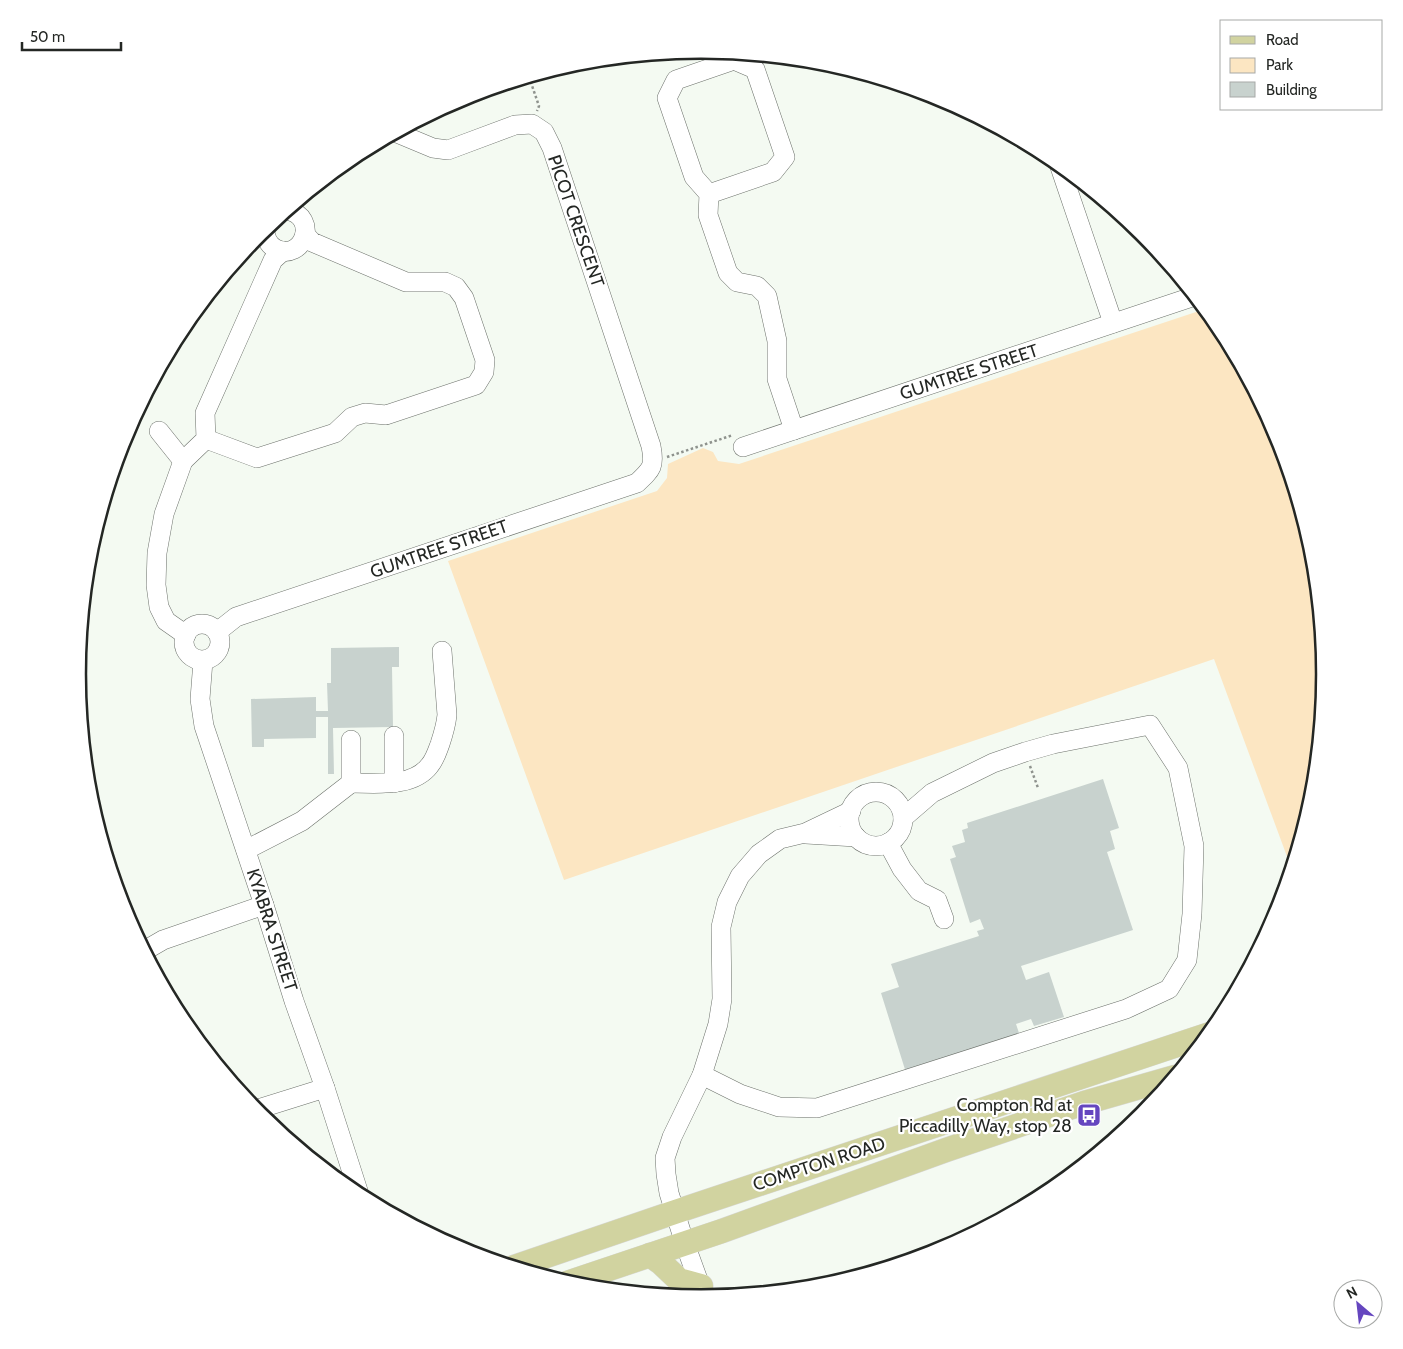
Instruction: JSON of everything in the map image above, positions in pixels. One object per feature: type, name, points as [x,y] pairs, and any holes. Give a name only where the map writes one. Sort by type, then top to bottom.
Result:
[{"type":"main road","name":"COMPTON ROAD","points":[[524,1264],[1198,1038]]},
{"type":"main road","name":"COMPTON ROAD","points":[[582,1278],[685,1244],[1084,1103],[1164,1080]]},
{"type":"main road","points":[[650,1256],[661,1263],[679,1280],[699,1290]]},
{"type":"street","points":[[709,194],[773,172],[785,157],[755,69],[734,60],[676,80],[667,98],[694,177],[709,194],[708,215],[728,273],[737,282],[757,286],[767,296],[777,341],[777,379],[794,430]]},
{"type":"street","points":[[404,136],[433,148],[448,150],[515,124],[532,124]]},
{"type":"street","name":"PICOT CRESCENT","points":[[532,124],[544,132],[552,148],[652,446],[654,461]]},
{"type":"street","points":[[1063,177],[1113,323]]},
{"type":"street","points":[[186,635],[166,621],[159,607],[156,585],[157,553],[164,514],[183,461],[206,439],[206,413],[287,229],[406,282],[445,282],[456,287],[464,298],[485,360],[484,372],[476,385],[386,415],[365,412],[352,417],[335,433],[258,458],[206,439]]},
{"type":"street","name":"GUMTREE STREET","points":[[740,440],[794,430],[1188,298]]},
{"type":"street","points":[[159,431],[183,461]]},
{"type":"street","name":"GUMTREE STREET","points":[[217,632],[236,617],[637,483],[648,473],[654,461]]},
{"type":"street","points":[[193,626],[210,626],[217,632],[220,639],[219,650],[211,658],[202,661],[194,659],[184,646],[186,635],[193,626]]},
{"type":"street","points":[[246,850],[302,821],[350,783],[394,782],[414,778],[424,773],[436,755],[446,724],[442,651]]},
{"type":"street","name":"KYABRA STREET","points":[[202,661],[200,699],[204,726],[356,1184]]},
{"type":"street","points":[[702,1075],[740,1094],[779,1107],[817,1108],[1126,1009],[1169,989],[1187,960],[1192,914],[1194,846],[1178,768],[1150,725],[1053,744],[994,763],[932,793],[903,818]]},
{"type":"street","points":[[394,736],[394,782]]},
{"type":"street","points":[[350,783],[351,740]]},
{"type":"street","points":[[872,793],[887,795],[895,800],[902,811],[903,818],[900,832],[896,838],[888,843],[878,846],[865,844],[856,837],[851,829],[851,811],[859,799],[872,793]]},
{"type":"street","points":[[895,800],[932,793]]},
{"type":"street","points":[[702,1290],[675,1212],[667,1183],[665,1158],[672,1137],[702,1075],[718,1024],[722,999],[721,927],[727,902],[740,876],[759,854],[780,839],[805,833],[851,811]]},
{"type":"street","points":[[805,833],[856,837]]},
{"type":"street","points":[[888,843],[902,869],[920,891],[937,900],[944,918]]},
{"type":"street","points":[[149,948],[163,940],[264,905]]},
{"type":"street","points":[[264,1107],[325,1088]]},
{"type":"path","points":[[531,83],[539,106],[532,124]]},
{"type":"path","points":[[654,461],[740,440]]},
{"type":"green space","points":[[1198,311],[1235,367],[1254,402],[1270,439],[1285,477],[1296,515],[1312,594],[1316,634],[1316,715],[1305,795],[1288,860],[1214,659],[564,880],[448,561],[657,491],[667,478],[668,464],[703,448],[713,452],[718,461],[739,464]]},
{"type":"building","points":[[399,647],[399,667],[392,667],[393,727],[333,728],[334,774],[328,774],[328,717],[316,717],[316,738],[264,739],[264,747],[252,747],[251,699],[316,697],[316,711],[328,711],[327,683],[331,683],[331,648]]},
{"type":"building","points":[[1103,779],[1119,828],[1110,831],[1115,849],[1107,852],[1133,930],[1021,966],[1026,980],[1049,972],[1064,1017],[1034,1026],[1031,1019],[1016,1024],[1022,1042],[908,1079],[881,993],[899,987],[891,964],[979,936],[977,931],[984,929],[980,919],[970,923],[950,859],[956,857],[952,846],[965,842],[962,830],[968,828],[967,823]]},
{"type":"place","name":"Compton Rd at Piccadilly Way, stop 28","points":[[1089,1115]]}]
